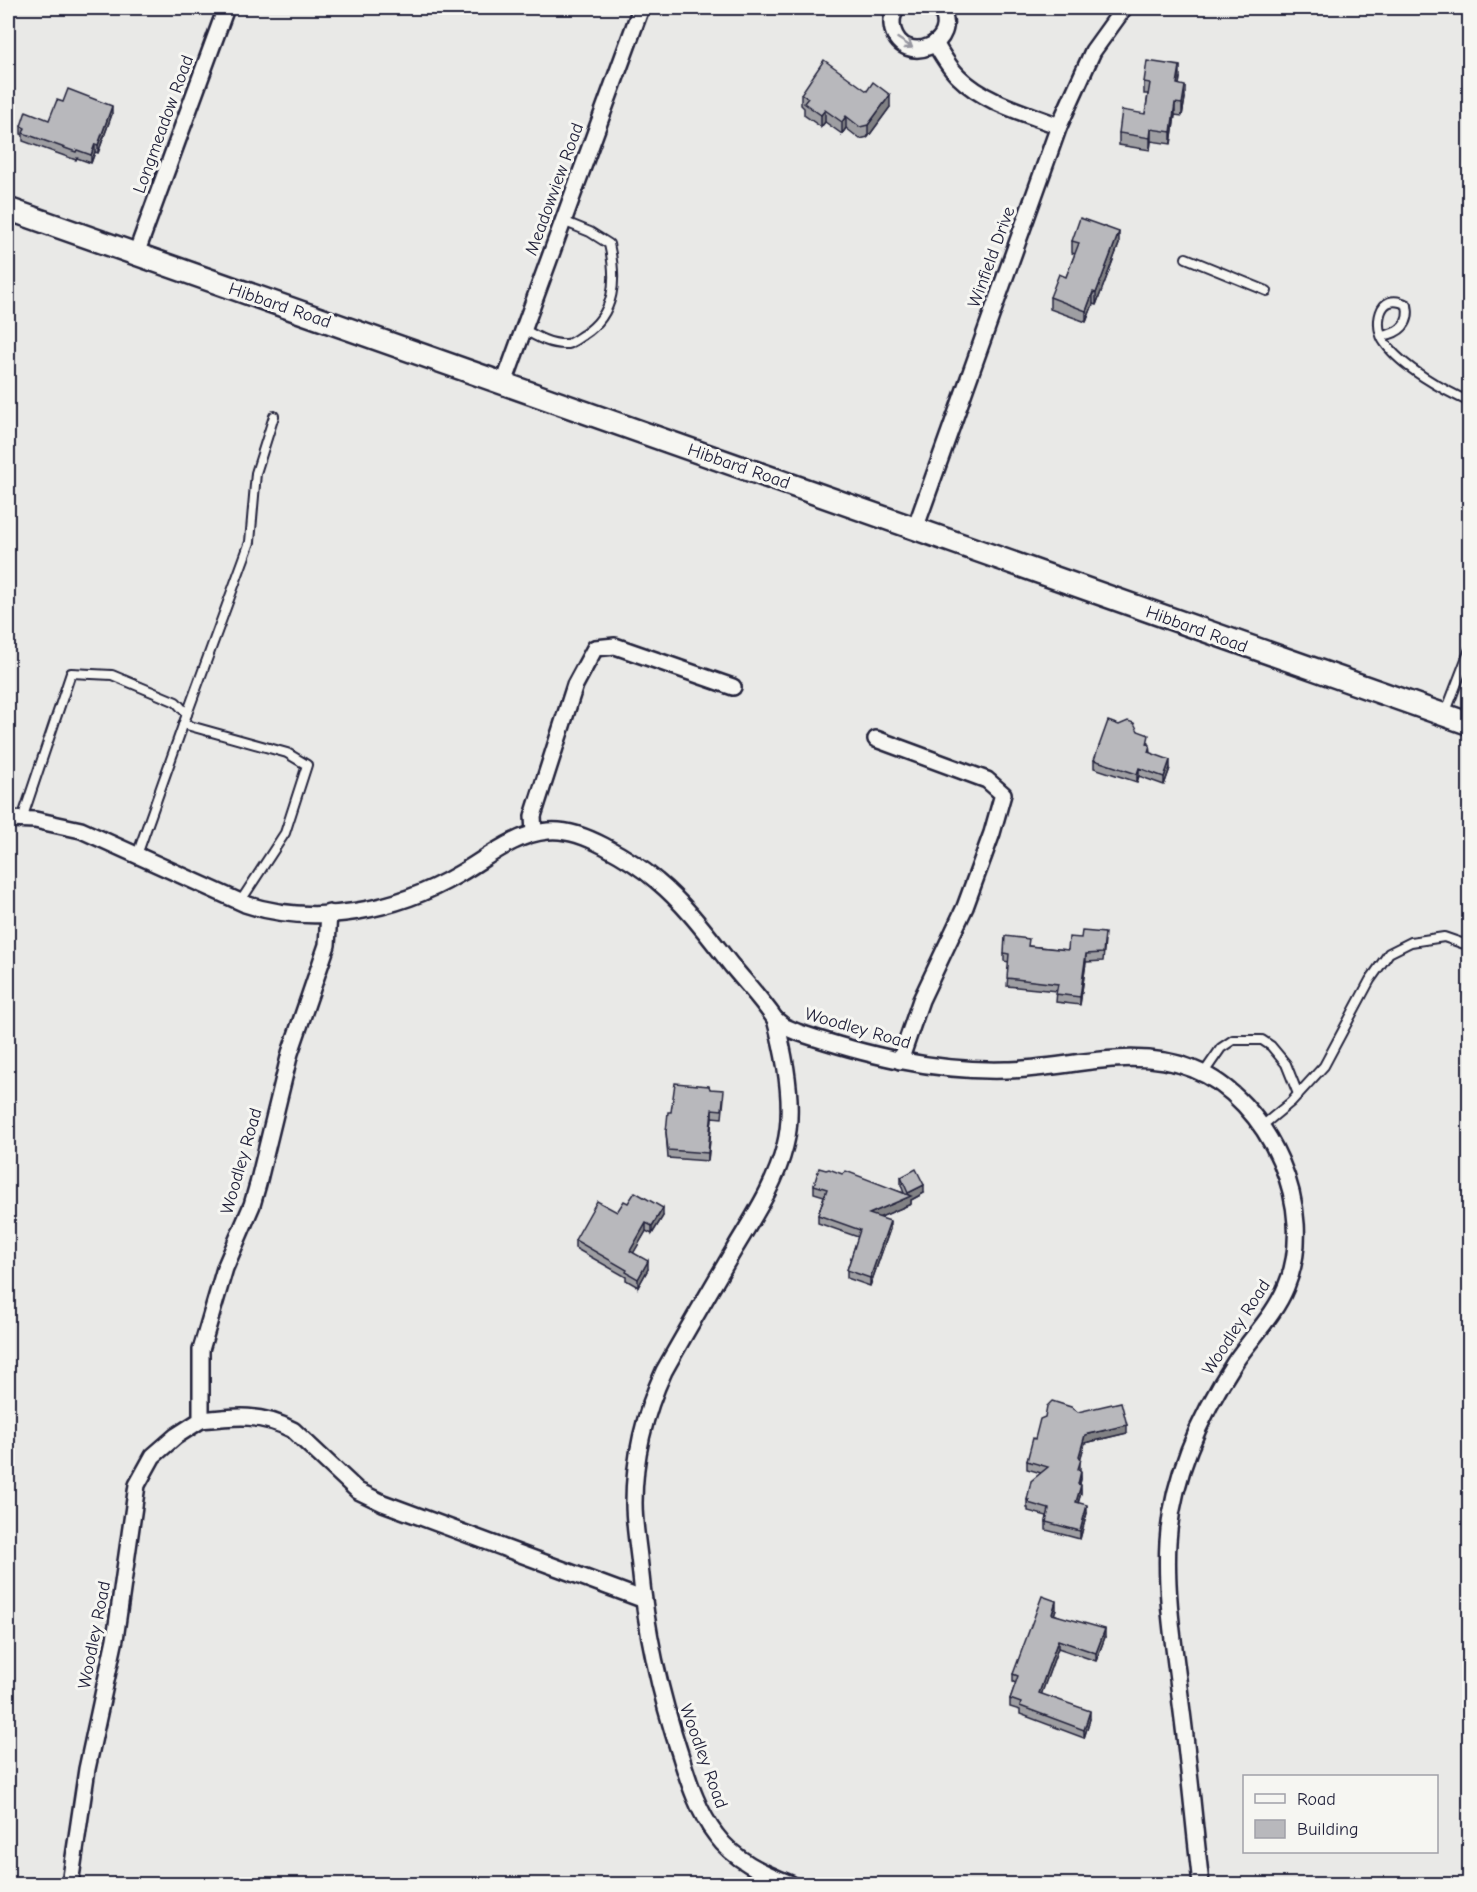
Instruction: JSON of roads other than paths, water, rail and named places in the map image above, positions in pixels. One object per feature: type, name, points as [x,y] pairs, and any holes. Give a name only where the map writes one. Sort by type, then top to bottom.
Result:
[{"type":"street","name":"Longmeadow Road","points":[[136,254],[226,8]]},
{"type":"street","name":"Meadowview Road","points":[[504,383],[641,8]]},
{"type":"street","points":[[897,8],[892,20],[892,29],[896,37],[902,44],[919,49],[935,43],[944,29],[945,20],[940,8]]},
{"type":"street","name":"Winfield Drive","points":[[915,529],[1059,126],[1093,51],[1124,8]]},
{"type":"street","points":[[935,43],[947,62],[969,86],[1006,105],[1059,126]]},
{"type":"street","name":"Hibbard Road","points":[[8,209],[1470,724]]},
{"type":"street","points":[[534,834],[533,816],[575,685],[595,648],[615,646],[733,687]]},
{"type":"street","points":[[876,739],[987,780],[1003,794],[992,833],[965,907],[921,999],[900,1061]]},
{"type":"street","name":"Woodley Road","points":[[15,819],[58,823],[81,830],[240,902],[268,911],[292,914],[329,914],[395,903],[429,891],[503,846],[549,830],[569,832],[590,839],[639,867],[658,881],[697,923],[785,1027],[822,1041],[900,1061],[966,1070],[1008,1070],[1131,1059],[1174,1062],[1203,1074],[1245,1105],[1262,1126],[1278,1152],[1289,1181],[1296,1235],[1292,1272],[1286,1290],[1220,1387],[1192,1442],[1178,1479],[1168,1543],[1171,1620],[1201,1884]]},
{"type":"street","name":"Woodley Road","points":[[201,1420],[201,1350],[207,1324],[219,1293],[225,1268],[252,1205],[290,1053],[327,945],[329,914]]},
{"type":"street","name":"Woodley Road","points":[[776,1019],[784,1050],[788,1086],[786,1144],[771,1185],[664,1371],[651,1400],[636,1470],[634,1503],[642,1599],[662,1696],[687,1776],[701,1810],[716,1836],[741,1860],[791,1884]]},
{"type":"street","name":"Woodley Road","points":[[70,1884],[87,1769],[115,1639],[137,1485],[153,1456],[176,1436],[201,1420],[241,1415],[281,1424],[293,1430],[358,1491],[383,1503],[642,1599]]},
{"type":"lane","points":[[524,329],[546,341],[568,344],[594,328],[612,300],[614,264],[609,244],[590,232],[563,221]]},
{"type":"lane","points":[[1186,258],[1268,291]]},
{"type":"lane","points":[[1382,336],[1395,334],[1403,326],[1408,314],[1407,305],[1391,300],[1383,306],[1378,318],[1383,342],[1414,371],[1470,402]]},
{"type":"lane","points":[[137,855],[250,542],[256,473],[274,416]]},
{"type":"lane","points":[[1445,716],[1470,649]]},
{"type":"lane","points":[[15,819],[71,673],[112,675],[176,702],[187,714]]},
{"type":"lane","points":[[183,724],[287,753],[307,765],[285,833],[240,902]]},
{"type":"lane","points":[[1262,1126],[1298,1094],[1324,1066],[1370,980],[1389,953],[1411,942],[1444,937],[1470,946]]},
{"type":"lane","points":[[1203,1074],[1221,1048],[1233,1040],[1262,1040],[1271,1046],[1286,1064],[1298,1094]]}]
